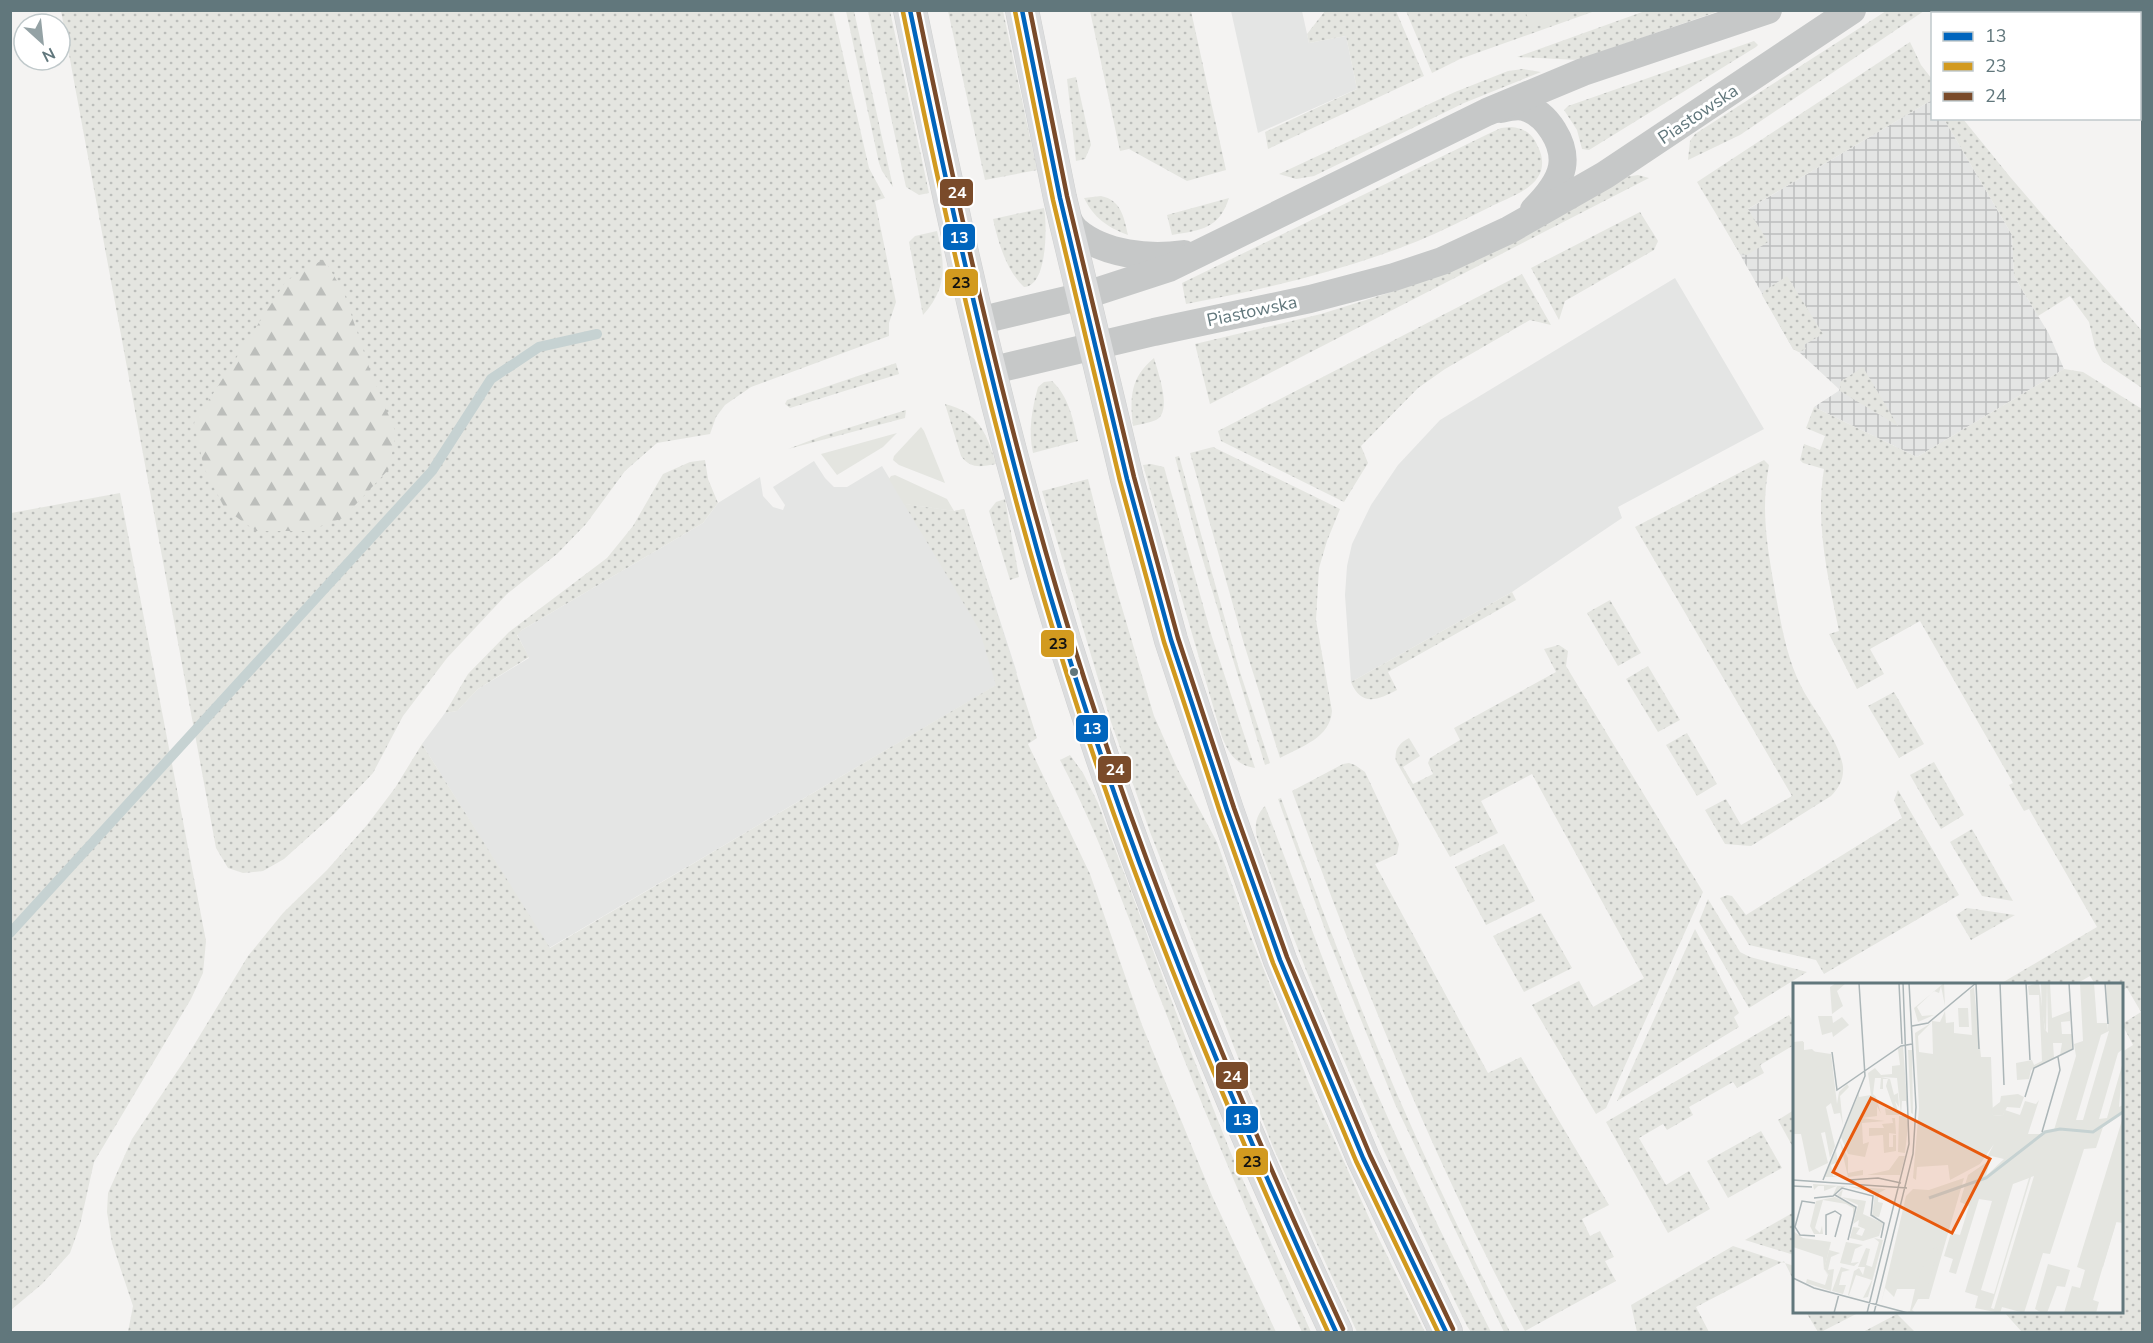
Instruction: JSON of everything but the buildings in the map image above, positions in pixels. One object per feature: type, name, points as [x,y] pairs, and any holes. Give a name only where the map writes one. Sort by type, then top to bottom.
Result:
[{"type":"street","points":[[910,10],[954,221],[989,371],[1027,514],[1075,672],[1137,854],[1230,1095],[1266,1181],[1336,1332]]},
{"type":"street","points":[[1022,10],[1083,296],[1127,480],[1171,640],[1227,810],[1280,960],[1363,1158],[1446,1332]]},
{"type":"street","name":"Piastowska","points":[[978,321],[1083,296],[1169,268],[1487,112],[1583,72],[1768,10]]},
{"type":"street","name":"Piastowska","points":[[989,371],[1095,345],[1300,301],[1394,277],[1442,261],[1509,230],[1567,197],[1655,143],[1852,10]]},
{"type":"street","name":"Piastowska","points":[[1487,112],[1514,106],[1531,109],[1550,127],[1561,150],[1563,164],[1551,190],[1532,211],[1509,230]]},
{"type":"street","name":"Piastowska","points":[[1064,212],[1076,231],[1121,251],[1149,256],[1201,252]]},
{"type":"shaded area","points":[[1231,11],[1302,11],[1309,43],[1346,36],[1357,89],[1258,133]]},
{"type":"shaded area","points":[[1931,101],[1931,120],[1945,120],[2012,235],[2014,276],[2049,334],[2064,369],[1917,457],[1814,407],[1840,390],[1793,349],[1723,224]]},
{"type":"shaded area","points":[[1675,278],[1764,429],[1618,507],[1622,518],[1512,592],[1351,682],[1345,595],[1347,566],[1352,544],[1371,505],[1398,465],[1440,420]]},
{"type":"shaded area","points":[[814,461],[834,487],[847,487],[882,466],[905,504],[954,511],[964,509],[1017,673],[549,948],[422,744],[445,713],[457,711],[478,689],[529,658],[517,634],[522,630],[703,523],[718,503],[760,477],[763,496],[773,507],[783,510],[785,505],[773,487]]},
{"type":"green space","points":[[1525,10],[1581,11],[1532,28]]},
{"type":"green space","points":[[833,11],[869,168],[885,198],[875,201],[896,302],[889,323],[889,336],[751,387],[725,405],[716,417],[710,434],[657,443],[625,471],[586,524],[557,554],[507,594],[447,658],[403,716],[373,773],[334,814],[284,859],[263,871],[243,873],[228,868],[216,848],[72,70],[72,12],[61,12]]},
{"type":"green space","points":[[846,11],[854,11],[893,187],[879,163]]},
{"type":"green space","points":[[868,11],[890,11],[929,193],[919,195],[906,187]]},
{"type":"green space","points":[[948,11],[1003,11],[1037,170],[985,180]]},
{"type":"green space","points":[[1090,11],[1191,11],[1226,170],[1187,181],[1129,149],[1120,151]]},
{"type":"green space","points":[[1325,11],[1396,11],[1424,76],[1268,149],[1265,132],[1357,89],[1346,36],[1309,43],[1307,34]]},
{"type":"green space","points":[[1406,11],[1595,11],[1460,59],[1432,73]]},
{"type":"green space","points":[[1645,11],[1719,11],[1578,60],[1517,57]]},
{"type":"green space","points":[[1886,11],[1924,11],[1740,135],[1688,160],[1690,141],[1695,134]]},
{"type":"green space","points":[[1754,41],[1758,45],[1756,47],[1589,150],[1582,149],[1577,130],[1564,110],[1568,106]]},
{"type":"green space","points":[[1910,42],[1921,65],[1931,78],[1931,101],[1748,209],[1768,242],[1747,255],[1740,254],[1697,182]]},
{"type":"green space","points":[[1523,69],[1541,72],[1464,103],[1314,176],[1296,179],[1279,174],[1455,92],[1508,71]]},
{"type":"green space","points":[[1076,77],[1091,145],[1085,159],[1076,161],[1067,79]]},
{"type":"green space","points":[[1945,120],[1964,120],[2142,331],[2142,388],[2102,361],[2095,347],[2089,322],[2070,296],[2038,316],[2014,276],[2012,235]]},
{"type":"green space","points":[[1511,127],[1524,130],[1531,135],[1542,158],[1540,173],[1534,182],[1515,195],[1390,252],[1274,285],[1186,304],[1182,283],[1488,134],[1501,128]]},
{"type":"green space","points":[[1638,175],[1649,178],[1210,404],[1195,344],[1321,314],[1398,290],[1625,177]]},
{"type":"green space","points":[[1101,196],[1117,205],[1123,216],[1128,235],[1102,221],[1084,198]]},
{"type":"green space","points":[[1229,198],[1220,216],[1208,226],[1172,235],[1167,215]]},
{"type":"green space","points":[[1044,208],[1046,227],[1042,266],[1032,284],[1024,287],[1008,264],[1000,246],[993,219]]},
{"type":"green space","points":[[1640,212],[1658,241],[1654,250],[1565,301],[1559,320],[1531,268]]},
{"type":"green space","points":[[937,231],[943,265],[941,285],[923,315],[909,242],[915,236]]},
{"type":"green space","points":[[324,259],[344,293],[371,373],[396,433],[389,469],[343,518],[307,531],[256,531],[225,509],[204,468],[194,423],[286,281]]},
{"type":"green space","points":[[1522,274],[1551,325],[1530,320],[1445,369],[1418,388],[1361,446],[1368,463],[1344,502],[1221,441],[1218,431]]},
{"type":"green space","points":[[1787,276],[1823,334],[1804,345],[1806,349],[1799,352],[1793,349],[1762,295],[1764,291]]},
{"type":"green space","points":[[1154,358],[1163,392],[1161,416],[1156,420],[1133,426],[1133,389],[1140,373]]},
{"type":"green space","points":[[896,363],[899,374],[790,408],[785,404],[787,400]]},
{"type":"green space","points":[[1863,367],[1898,426],[1840,391],[1840,382]]},
{"type":"green space","points":[[2064,369],[2083,372],[2142,409],[2142,1332],[2022,1332],[2005,1313],[2123,1313],[2123,1051],[2133,1045],[2123,1023],[2141,1012],[2127,988],[2123,990],[2123,983],[2094,983],[2090,976],[2078,983],[2002,983],[2097,927],[2029,809],[2024,811],[2009,785],[2013,783],[1920,621],[1870,649],[1884,674],[1857,689],[1829,634],[1839,631],[1822,531],[1824,469],[1800,460],[1804,444],[1820,450],[1825,436],[1806,428],[1814,407],[1917,457]]},
{"type":"green space","points":[[1052,381],[1063,394],[1078,441],[1033,453],[1031,420],[1038,387],[1044,382]]},
{"type":"green space","points":[[945,404],[966,413],[980,426],[996,464],[976,466],[968,463],[961,456]]},
{"type":"green space","points":[[906,410],[905,418],[788,449],[822,436]]},
{"type":"green space","points":[[921,427],[945,483],[899,465],[893,460],[894,456]]},
{"type":"green space","points":[[897,433],[883,447],[837,475],[821,454]]},
{"type":"green space","points":[[1213,447],[1340,509],[1319,568],[1316,620],[1332,711],[1330,720],[1326,728],[1314,740],[1280,758],[1244,644],[1190,453]]},
{"type":"green space","points":[[1179,456],[1239,669],[1270,763],[1265,765],[1198,544],[1175,457]]},
{"type":"green space","points":[[705,460],[708,479],[718,503],[703,523],[522,630],[517,635],[529,657],[478,689],[457,711],[445,713],[468,674],[509,632],[607,558],[633,526],[663,474],[690,462]]},
{"type":"green space","points":[[1764,460],[1769,465],[1765,499],[1768,547],[1786,643],[1801,686],[1837,747],[1841,757],[1843,775],[1831,796],[1751,846],[1725,844],[1705,810],[1726,799],[1741,825],[1792,796],[1635,527]]},
{"type":"green space","points":[[1143,465],[1164,467],[1212,637],[1255,768],[1248,767],[1234,758],[1222,737]]},
{"type":"green space","points":[[895,475],[947,499],[954,511],[904,504],[889,479]]},
{"type":"green space","points":[[1088,479],[1112,574],[1154,716],[1178,770],[1217,842],[1247,927],[1309,1083],[1375,1231],[1425,1332],[1357,1332],[1273,1147],[1150,832],[1111,722],[1042,491]]},
{"type":"green space","points":[[120,493],[206,941],[203,973],[191,999],[94,1162],[80,1225],[70,1253],[42,1284],[11,1310],[11,513]]},
{"type":"green space","points":[[1005,499],[1019,577],[1010,580],[989,511],[996,502]]},
{"type":"green space","points":[[904,504],[954,511],[964,509],[1037,738],[1028,744],[1090,874],[1142,1025],[1213,1198],[1276,1332],[128,1332],[133,1306],[112,1243],[107,1212],[108,1193],[132,1139],[188,1055],[248,956],[283,913],[327,870],[367,825],[395,788],[422,744],[550,948],[996,685],[979,629]]},
{"type":"green space","points":[[1512,592],[1516,600],[1388,672],[1397,690],[1371,699],[1365,698],[1355,690],[1351,682]]},
{"type":"green space","points":[[1610,600],[1641,653],[1618,666],[1587,613]]},
{"type":"green space","points":[[1559,645],[1568,651],[1566,666],[1703,892],[1606,1108],[1596,1114],[1532,1005],[1579,981],[1593,1007],[1644,978],[1532,774],[1481,801],[1498,833],[1450,857],[1396,761],[1398,747],[1409,738],[1420,756],[1403,767],[1413,784],[1433,774],[1428,763],[1430,758],[1460,740],[1454,728],[1556,672],[1544,649]]},
{"type":"green space","points":[[1648,666],[1680,720],[1658,732],[1626,679]]},
{"type":"green space","points":[[1894,692],[1924,744],[1899,758],[1868,706]]},
{"type":"green space","points":[[1687,733],[1717,784],[1697,796],[1666,745]]},
{"type":"green space","points":[[1070,755],[1083,773],[1098,803],[1230,1151],[1311,1332],[1302,1332],[1212,1127],[1102,850],[1060,760]]},
{"type":"green space","points":[[1934,762],[1964,815],[1941,829],[1910,775]]},
{"type":"green space","points":[[1349,763],[1365,772],[1399,844],[1397,854],[1375,864],[1488,1073],[1521,1057],[1609,1205],[1582,1219],[1590,1236],[1600,1231],[1614,1257],[1605,1261],[1616,1281],[1525,1331],[1491,1266],[1428,1133],[1371,997],[1292,791]]},
{"type":"green space","points":[[1898,790],[1959,895],[1824,974],[1816,960],[1749,945],[1720,898],[1727,895],[1732,896],[1746,915],[1902,818],[1894,800]]},
{"type":"green space","points":[[1281,798],[1366,1021],[1397,1094],[1466,1244],[1510,1332],[1504,1332],[1395,1104],[1328,938],[1278,799]]},
{"type":"green space","points":[[1265,806],[1330,979],[1372,1082],[1491,1332],[1471,1332],[1467,1326],[1363,1105],[1306,970],[1257,838],[1256,821]]},
{"type":"green space","points":[[1972,829],[2013,901],[1982,896],[1950,842]]},
{"type":"green space","points":[[1504,844],[1535,901],[1486,925],[1455,867]]},
{"type":"green space","points":[[1708,899],[1740,952],[1750,957],[1807,972],[1749,1008],[1699,922]]},
{"type":"green space","points":[[1967,908],[2015,915],[1971,940],[1956,915]]},
{"type":"green space","points":[[1541,913],[1572,968],[1524,992],[1493,936]]},
{"type":"green space","points":[[1695,929],[1739,1013],[1734,1017],[1739,1027],[1617,1101]]},
{"type":"green space","points":[[1789,1015],[1793,1022],[1793,1046],[1760,1065],[1764,1073],[1737,1088],[1733,1082],[1689,1107],[1693,1115],[1667,1130],[1663,1124],[1639,1138],[1666,1185],[1689,1171],[1710,1209],[1668,1233],[1606,1122]]},
{"type":"green space","points":[[1793,1111],[1793,1147],[1778,1120]]},
{"type":"green space","points":[[1761,1131],[1782,1168],[1728,1198],[1707,1161]]},
{"type":"green space","points":[[1793,1213],[1793,1255],[1745,1240]]},
{"type":"green space","points":[[1733,1246],[1782,1262],[1696,1307],[1709,1332],[1637,1332],[1631,1305]]},
{"type":"green space","points":[[1785,1263],[1793,1266],[1793,1279]]},
{"type":"green space","points":[[1807,1313],[1858,1313],[1821,1332],[1818,1332]]},
{"type":"green space","points":[[1897,1314],[1915,1332],[1863,1332]]},
{"type":"waterway","points":[[10,933],[432,471],[491,379],[539,347],[597,334]]},
{"type":"transit line","name":"13","points":[[910,10],[958,231],[1010,450],[1079,690],[1144,877],[1180,969],[1255,1151],[1336,1332]]},
{"type":"transit line","name":"24","points":[[918,10],[999,377],[1037,522],[1087,688],[1187,966],[1263,1149],[1343,1329]]},
{"type":"transit line","name":"13","points":[[1022,10],[1060,198],[1127,479],[1171,640],[1227,810],[1280,960],[1363,1158],[1446,1332]]},
{"type":"transit line","name":"24","points":[[1030,10],[1067,196],[1134,477],[1178,638],[1234,808],[1287,957],[1370,1155],[1453,1329]]},
{"type":"transit line","name":"23","points":[[1015,11],[1053,200],[1120,481],[1164,642],[1273,963],[1356,1161],[1438,1332]]},
{"type":"transit line","name":"23","points":[[903,12],[984,379],[1022,524],[1072,690],[1103,784],[1172,969],[1247,1152],[1328,1332]]}]
